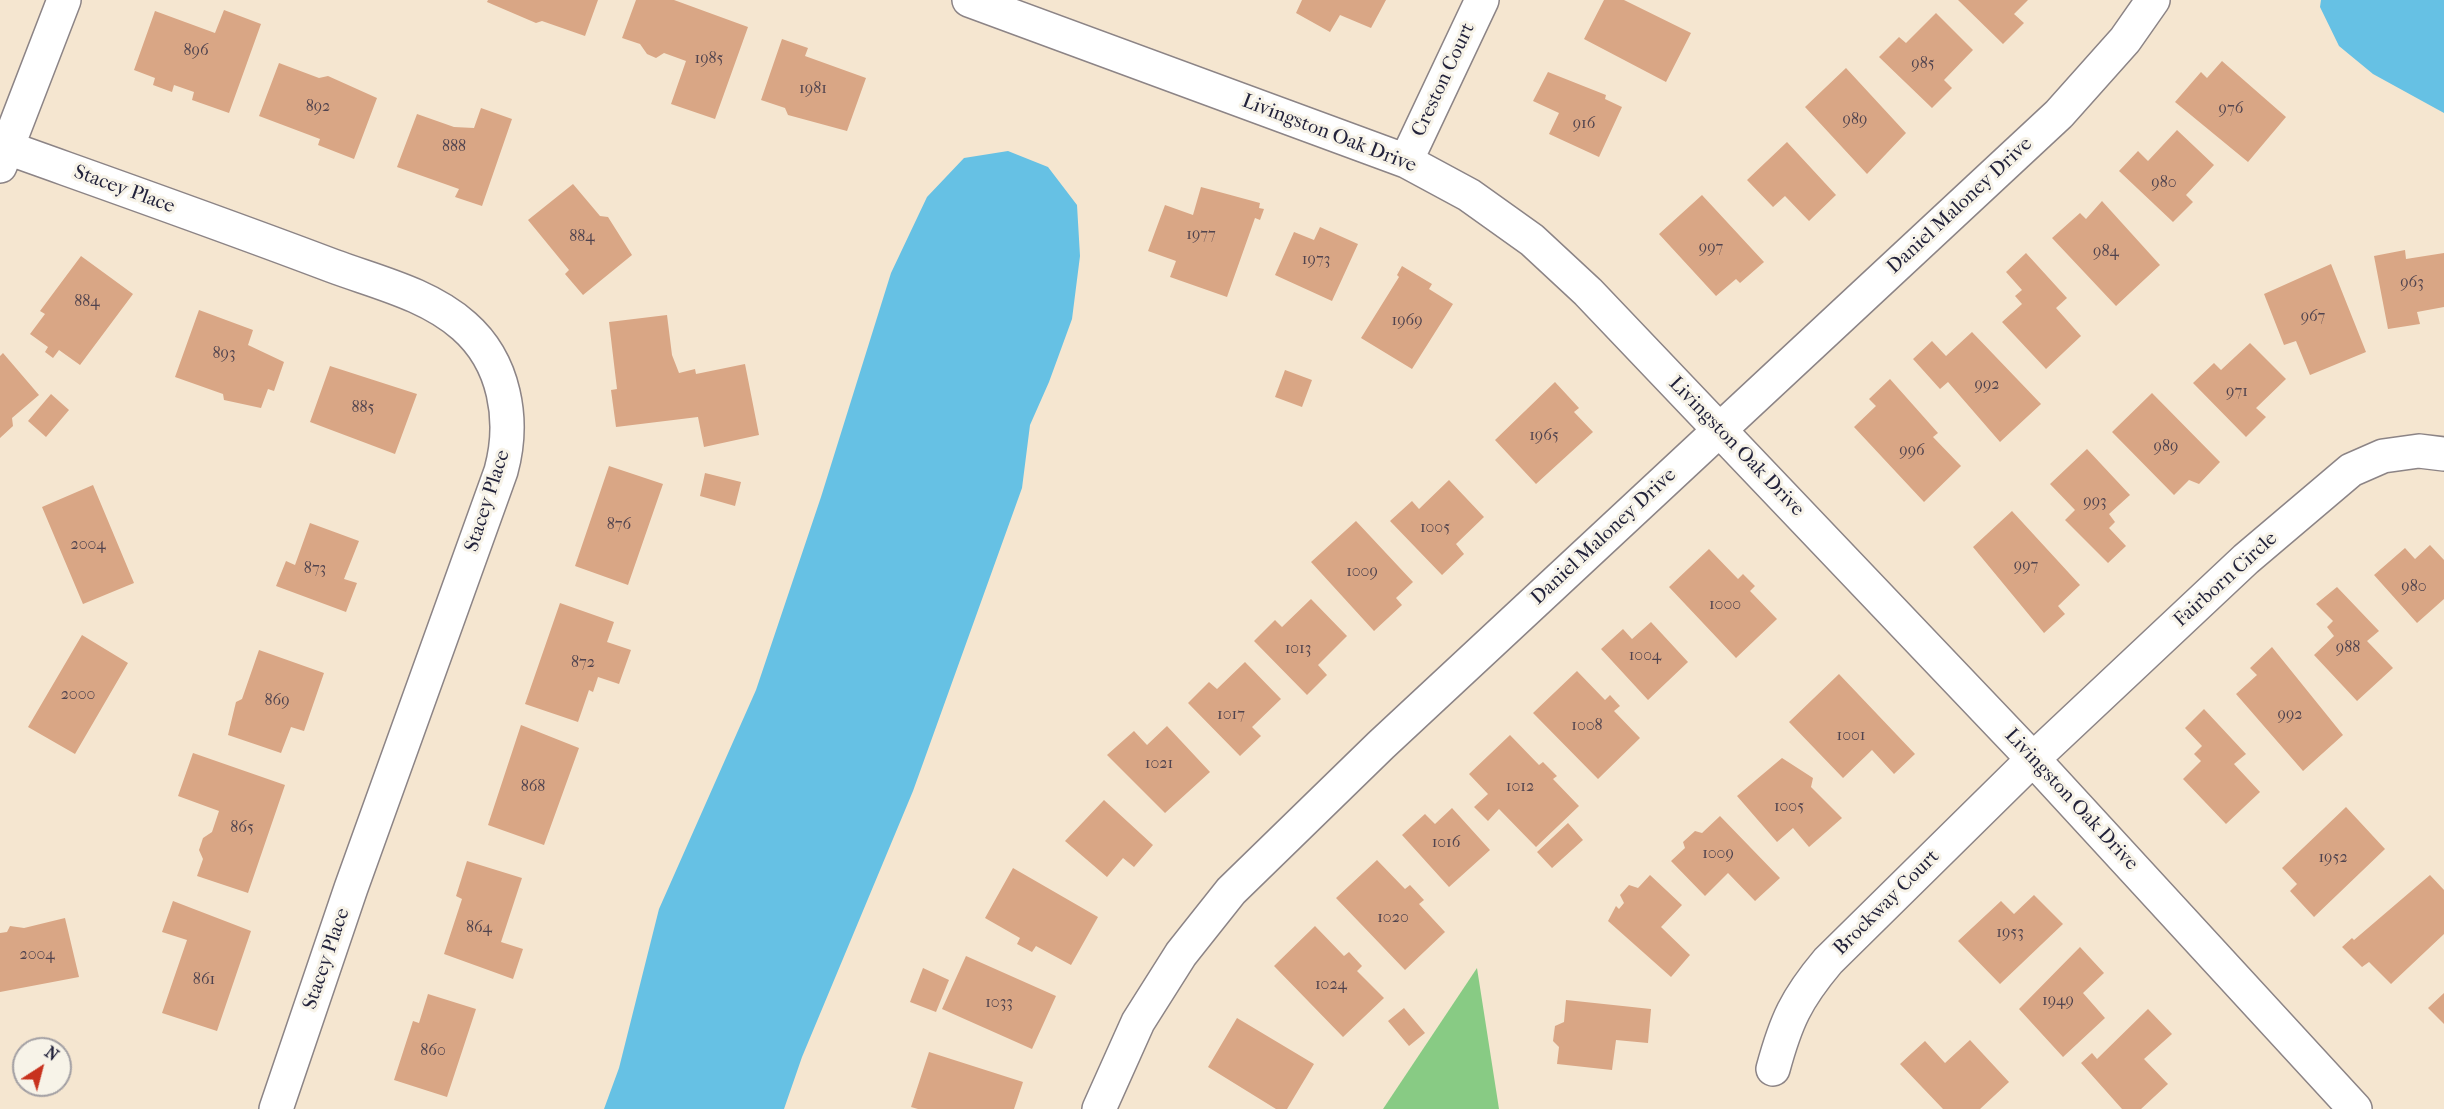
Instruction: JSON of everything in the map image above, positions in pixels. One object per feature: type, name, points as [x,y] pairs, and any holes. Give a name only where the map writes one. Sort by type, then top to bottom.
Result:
[{"type":"street","points":[[4,157],[64,0]]},
{"type":"street","name":"Livingston Oak Drive","points":[[969,0],[1406,161],[1469,195],[1532,240],[1588,292],[2033,759],[2355,1109]]},
{"type":"street","name":"Creston Court","points":[[1406,161],[1482,0]]},
{"type":"street","name":"Daniel Maloney Drive","points":[[1099,1109],[1138,1022],[1181,954],[1231,891],[1381,745],[2059,114],[2125,40],[2153,0]]},
{"type":"street","name":"Stacey Place","points":[[4,157],[287,249],[435,305],[464,326],[483,347],[500,379],[508,414],[507,450],[501,471],[351,888],[276,1109]]},
{"type":"street","name":"Fairborn Circle","points":[[2033,759],[2246,559],[2351,470],[2383,456],[2419,451],[2444,454]]},
{"type":"street","name":"Brockway Court","points":[[1773,1069],[1785,1026],[1805,988],[1828,961],[2033,759]]},
{"type":"green space","points":[[1477,968],[1499,1109],[1383,1109]]},
{"type":"water","points":[[2321,0],[2444,0],[2444,113],[2373,74],[2339,46],[2320,7]]},
{"type":"water","points":[[1008,151],[1048,167],[1077,205],[1080,256],[1072,319],[1049,382],[1030,425],[1022,488],[913,791],[802,1057],[784,1109],[604,1109],[619,1068],[659,909],[756,690],[821,497],[891,273],[927,197],[964,158]]},
{"type":"building","points":[[488,0],[598,0],[585,36],[542,21],[536,23],[487,2]]},
{"type":"building","points":[[636,0],[674,0],[748,27],[715,119],[671,104],[686,61],[664,53],[656,58],[647,54],[640,44],[622,38]]},
{"type":"building","points":[[1302,0],[1386,0],[1371,28],[1340,15],[1330,32],[1296,13]]},
{"type":"building","points":[[1604,0],[1624,0],[1691,33],[1666,82],[1584,39]]},
{"type":"building","points":[[1958,0],[2028,0],[2014,14],[2024,23],[2003,44]]},
{"type":"building","points":[[224,10],[261,24],[229,113],[192,100],[194,92],[174,85],[172,92],[153,85],[155,78],[134,70],[155,11],[215,33]]},
{"type":"building","points":[[1936,13],[1973,50],[1944,80],[1952,88],[1932,108],[1879,57],[1899,37],[1906,43]]},
{"type":"building","points":[[782,39],[808,48],[805,56],[866,78],[847,131],[788,115],[785,108],[761,100]]},
{"type":"building","points":[[2222,61],[2286,117],[2248,162],[2175,102],[2201,72],[2207,78]]},
{"type":"building","points":[[279,63],[319,78],[328,76],[377,98],[354,159],[318,145],[320,139],[259,116]]},
{"type":"building","points":[[1846,68],[1906,133],[1867,174],[1805,107]]},
{"type":"building","points":[[1548,72],[1606,95],[1605,99],[1622,107],[1599,157],[1549,134],[1559,113],[1533,101]]},
{"type":"building","points":[[481,108],[512,119],[482,206],[455,197],[459,189],[397,167],[417,114],[454,127],[474,128]]},
{"type":"building","points":[[2177,130],[2214,165],[2186,195],[2193,202],[2173,222],[2119,171],[2138,151],[2148,161]]},
{"type":"building","points":[[1787,142],[1836,195],[1809,221],[1785,196],[1773,207],[1747,180]]},
{"type":"building","points":[[573,184],[600,216],[608,217],[632,255],[583,295],[565,274],[569,270],[528,220]]},
{"type":"building","points":[[1201,187],[1260,203],[1259,208],[1264,209],[1260,220],[1255,218],[1227,297],[1170,277],[1176,261],[1148,251],[1165,205],[1193,215]]},
{"type":"building","points":[[1702,195],[1764,262],[1740,283],[1736,279],[1716,296],[1659,234]]},
{"type":"building","points":[[2102,201],[2160,265],[2116,306],[2052,238],[2080,213],[2086,219]]},
{"type":"building","points":[[1320,227],[1358,244],[1332,301],[1275,275],[1294,232],[1314,240]]},
{"type":"building","points":[[2405,250],[2406,259],[2444,253],[2444,307],[2417,312],[2420,324],[2388,329],[2374,256]]},
{"type":"building","points":[[2026,253],[2067,298],[2056,308],[2081,336],[2046,369],[2002,322],[2022,304],[2015,296],[2022,290],[2006,272]]},
{"type":"building","points":[[81,256],[133,294],[80,365],[59,350],[53,358],[45,352],[48,347],[30,334],[45,314],[40,311]]},
{"type":"building","points":[[2331,264],[2366,352],[2310,375],[2296,341],[2284,345],[2264,294]]},
{"type":"building","points":[[1402,266],[1432,284],[1429,289],[1453,304],[1412,369],[1361,338],[1399,277],[1397,275]]},
{"type":"building","points":[[199,310],[253,330],[248,345],[284,362],[274,391],[268,389],[261,408],[224,400],[223,394],[175,377]]},
{"type":"building","points":[[667,315],[672,355],[679,373],[695,369],[696,374],[745,364],[759,435],[704,447],[698,417],[616,427],[611,390],[617,389],[609,322]]},
{"type":"building","points":[[1972,332],[2041,404],[2000,442],[1948,382],[1940,389],[1913,359],[1932,341],[1946,356]]},
{"type":"building","points":[[2250,343],[2286,379],[2256,408],[2266,417],[2246,437],[2193,383],[2214,363],[2221,370]]},
{"type":"building","points":[[3,353],[39,395],[12,418],[13,426],[0,438],[0,356]]},
{"type":"building","points":[[330,366],[417,394],[395,454],[310,422]]},
{"type":"building","points":[[1285,370],[1312,380],[1302,407],[1275,397]]},
{"type":"building","points":[[1890,379],[1938,433],[1933,437],[1961,466],[1924,502],[1854,427],[1876,406],[1869,399]]},
{"type":"building","points":[[1555,382],[1579,408],[1574,412],[1593,432],[1536,484],[1495,440]]},
{"type":"building","points":[[2152,393],[2220,462],[2199,484],[2189,480],[2174,495],[2112,432]]},
{"type":"building","points":[[51,394],[69,410],[46,437],[28,421]]},
{"type":"building","points":[[2087,449],[2130,495],[2109,514],[2115,522],[2109,528],[2126,546],[2108,563],[2065,520],[2075,510],[2050,484]]},
{"type":"building","points":[[609,466],[663,484],[628,585],[575,566]]},
{"type":"building","points":[[705,473],[741,482],[735,506],[700,496]]},
{"type":"building","points":[[1449,480],[1484,517],[1456,544],[1464,554],[1442,575],[1390,521],[1412,501],[1419,509]]},
{"type":"building","points":[[93,485],[134,583],[83,604],[42,507]]},
{"type":"building","points":[[2012,511],[2080,585],[2058,606],[2065,614],[2044,633],[1973,547]]},
{"type":"building","points":[[1356,521],[1413,582],[1396,598],[1402,605],[1374,631],[1311,562]]},
{"type":"building","points":[[310,523],[359,541],[344,579],[357,583],[346,612],[276,586],[286,561],[295,565]]},
{"type":"building","points":[[2430,545],[2444,560],[2444,599],[2417,623],[2374,575],[2405,548],[2415,559]]},
{"type":"building","points":[[1709,549],[1738,579],[1743,574],[1755,586],[1750,591],[1777,619],[1736,658],[1669,587]]},
{"type":"building","points":[[2337,587],[2379,631],[2367,641],[2393,668],[2357,701],[2314,655],[2334,636],[2327,627],[2333,621],[2316,604]]},
{"type":"building","points":[[1311,599],[1347,636],[1318,665],[1327,675],[1307,695],[1254,641],[1275,620],[1282,627]]},
{"type":"building","points":[[560,603],[614,622],[607,642],[631,650],[619,684],[598,677],[593,692],[589,690],[578,722],[525,704]]},
{"type":"building","points":[[1651,622],[1688,662],[1648,700],[1601,649],[1623,629],[1632,639]]},
{"type":"building","points":[[82,635],[128,663],[75,754],[28,727]]},
{"type":"building","points":[[2272,647],[2343,735],[2303,771],[2236,694],[2257,675],[2250,668]]},
{"type":"building","points":[[259,650],[324,673],[304,731],[291,727],[281,753],[228,735],[236,702],[242,699]]},
{"type":"building","points":[[1245,662],[1281,699],[1252,727],[1261,736],[1240,756],[1188,703],[1209,682],[1217,689]]},
{"type":"building","points":[[1577,671],[1605,700],[1610,695],[1620,706],[1614,711],[1640,738],[1598,779],[1533,713]]},
{"type":"building","points":[[1839,674],[1915,754],[1894,774],[1872,750],[1843,778],[1789,722]]},
{"type":"building","points":[[2204,709],[2246,754],[2234,764],[2260,792],[2226,824],[2183,779],[2201,761],[2194,754],[2202,746],[2185,728]]},
{"type":"building","points":[[521,725],[579,748],[544,845],[488,825]]},
{"type":"building","points":[[1167,726],[1210,772],[1165,813],[1107,755],[1134,731],[1147,745]]},
{"type":"building","points":[[1510,735],[1539,765],[1543,762],[1557,776],[1553,779],[1579,806],[1536,847],[1499,809],[1488,821],[1474,807],[1488,794],[1469,774]]},
{"type":"building","points":[[193,753],[285,785],[248,893],[197,876],[203,859],[199,850],[203,838],[212,832],[219,811],[178,796]]},
{"type":"building","points":[[1782,758],[1813,778],[1811,787],[1842,818],[1809,847],[1793,828],[1777,842],[1737,796]]},
{"type":"building","points":[[1104,800],[1153,845],[1134,867],[1123,858],[1107,877],[1065,841]]},
{"type":"building","points":[[2346,807],[2385,849],[2314,917],[2290,891],[2297,884],[2282,868]]},
{"type":"building","points":[[1452,808],[1490,850],[1449,887],[1402,835],[1425,814],[1435,824]]},
{"type":"building","points":[[1720,816],[1780,878],[1755,901],[1728,873],[1705,896],[1671,861],[1685,848],[1683,842],[1695,831],[1702,833]]},
{"type":"building","points":[[1568,823],[1583,840],[1552,868],[1537,852]]},
{"type":"building","points":[[1377,860],[1405,889],[1410,885],[1424,900],[1419,904],[1445,932],[1405,970],[1336,898]]},
{"type":"building","points":[[467,861],[522,878],[501,942],[523,949],[513,979],[444,954],[462,899],[456,896]]},
{"type":"building","points":[[1013,868],[1098,917],[1071,965],[1036,946],[1032,952],[1017,944],[1020,938],[985,918]]},
{"type":"building","points":[[1650,875],[1682,905],[1661,927],[1690,955],[1671,977],[1608,921],[1616,906],[1619,909],[1624,903],[1620,895],[1629,885],[1638,888]]},
{"type":"building","points":[[2430,875],[2444,890],[2444,934],[2391,984],[2369,962],[2362,967],[2342,947],[2352,938],[2354,940]]},
{"type":"building","points":[[2034,895],[2063,924],[2000,984],[1958,941],[2001,901],[2014,914]]},
{"type":"building","points":[[173,901],[251,931],[217,1031],[162,1013],[187,940],[162,932]]},
{"type":"building","points":[[65,918],[79,977],[0,992],[0,933],[7,932],[10,926],[24,928]]},
{"type":"building","points":[[1315,926],[1344,956],[1349,952],[1362,966],[1357,971],[1384,998],[1343,1037],[1274,966]]},
{"type":"building","points":[[2080,947],[2104,973],[2083,993],[2105,1018],[2063,1057],[2019,1009]]},
{"type":"building","points":[[966,956],[1056,996],[1032,1049],[942,1009]]},
{"type":"building","points":[[923,968],[949,980],[936,1012],[910,1002]]},
{"type":"building","points":[[2444,993],[2444,1024],[2428,1008]]},
{"type":"building","points":[[428,994],[476,1009],[447,1097],[394,1080],[413,1021],[419,1023]]},
{"type":"building","points":[[1566,1000],[1651,1009],[1648,1043],[1616,1040],[1612,1070],[1557,1064],[1559,1047],[1553,1041],[1555,1026],[1564,1022]]},
{"type":"building","points":[[1404,1008],[1425,1033],[1409,1046],[1388,1021]]},
{"type":"building","points":[[2148,1009],[2172,1034],[2144,1059],[2168,1084],[2141,1109],[2122,1109],[2081,1063],[2092,1053],[2097,1059]]},
{"type":"building","points":[[1237,1018],[1314,1064],[1287,1109],[1276,1109],[1208,1067]]},
{"type":"building","points":[[1970,1040],[2009,1082],[1980,1109],[1943,1109],[1900,1064],[1925,1041],[1945,1063]]},
{"type":"building","points":[[929,1052],[1023,1082],[1014,1109],[918,1109],[911,1107]]}]
